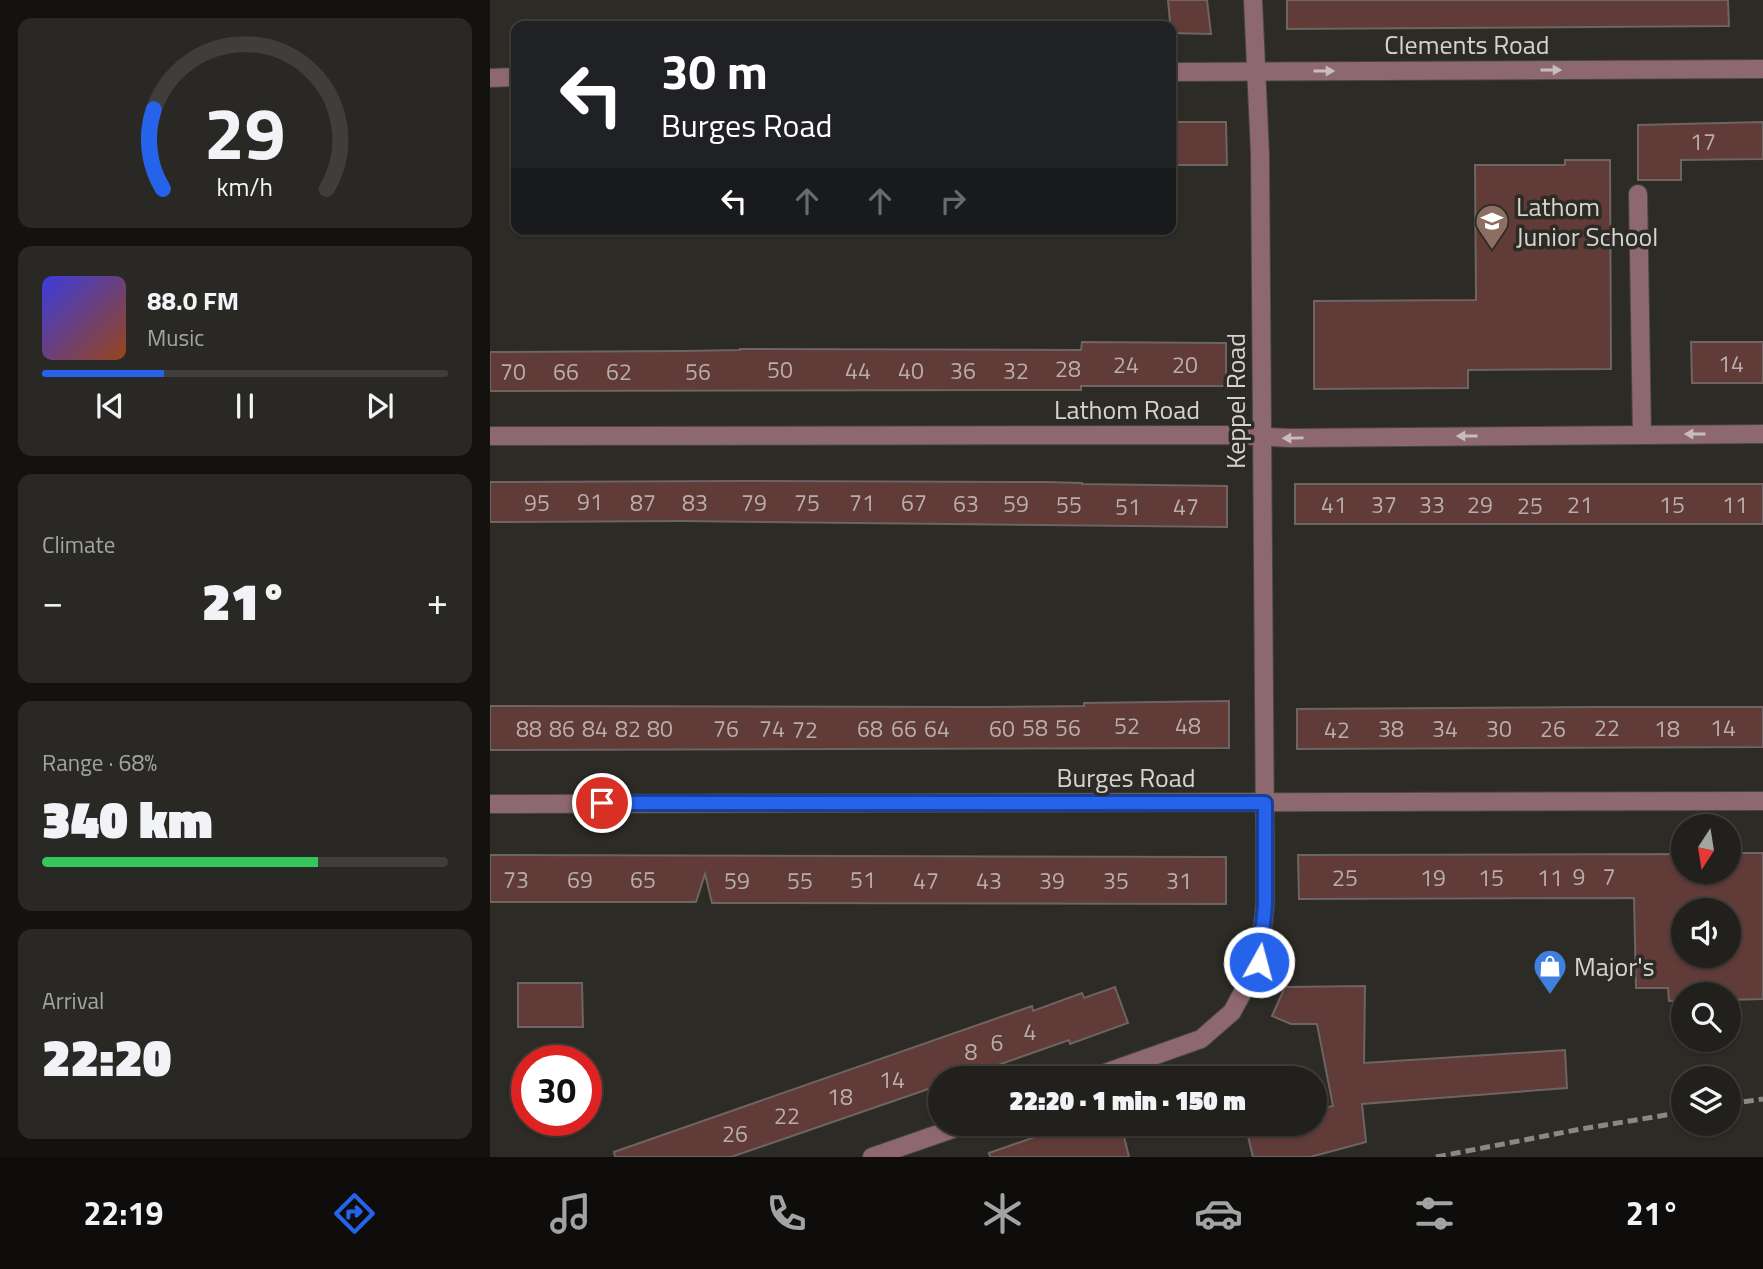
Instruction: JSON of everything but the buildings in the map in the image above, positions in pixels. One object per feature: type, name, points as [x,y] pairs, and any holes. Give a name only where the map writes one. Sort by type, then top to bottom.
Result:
[{"type":"street","name":"Keppel Road","points":[[1125,1066],[1201,1039],[1232,1012],[1259,962],[1265,905],[1265,803],[1260,154],[1253,0]]},
{"type":"street","name":"Clements Road","points":[[1176,72],[1763,69]]},
{"type":"street","points":[[490,78],[511,77]]},
{"type":"street","points":[[1638,194],[1642,435]]},
{"type":"street","name":"Lathom Road","points":[[490,436],[1235,435],[1289,438],[1763,434]]},
{"type":"street","name":"Burges Road","points":[[490,804],[1763,801]]},
{"type":"street","points":[[872,1157],[932,1136]]},
{"type":"railway","points":[[1741,1102],[1763,1099]]},
{"type":"railway","points":[[1436,1157],[1671,1114]]},
{"type":"place","name":"Lathom Junior School","points":[[1492,251]]},
{"type":"place","name":"Major's","points":[[1550,996]]},
{"type":"route","points":[[602,803],[1265,803],[1265,905],[1259,962]]}]
